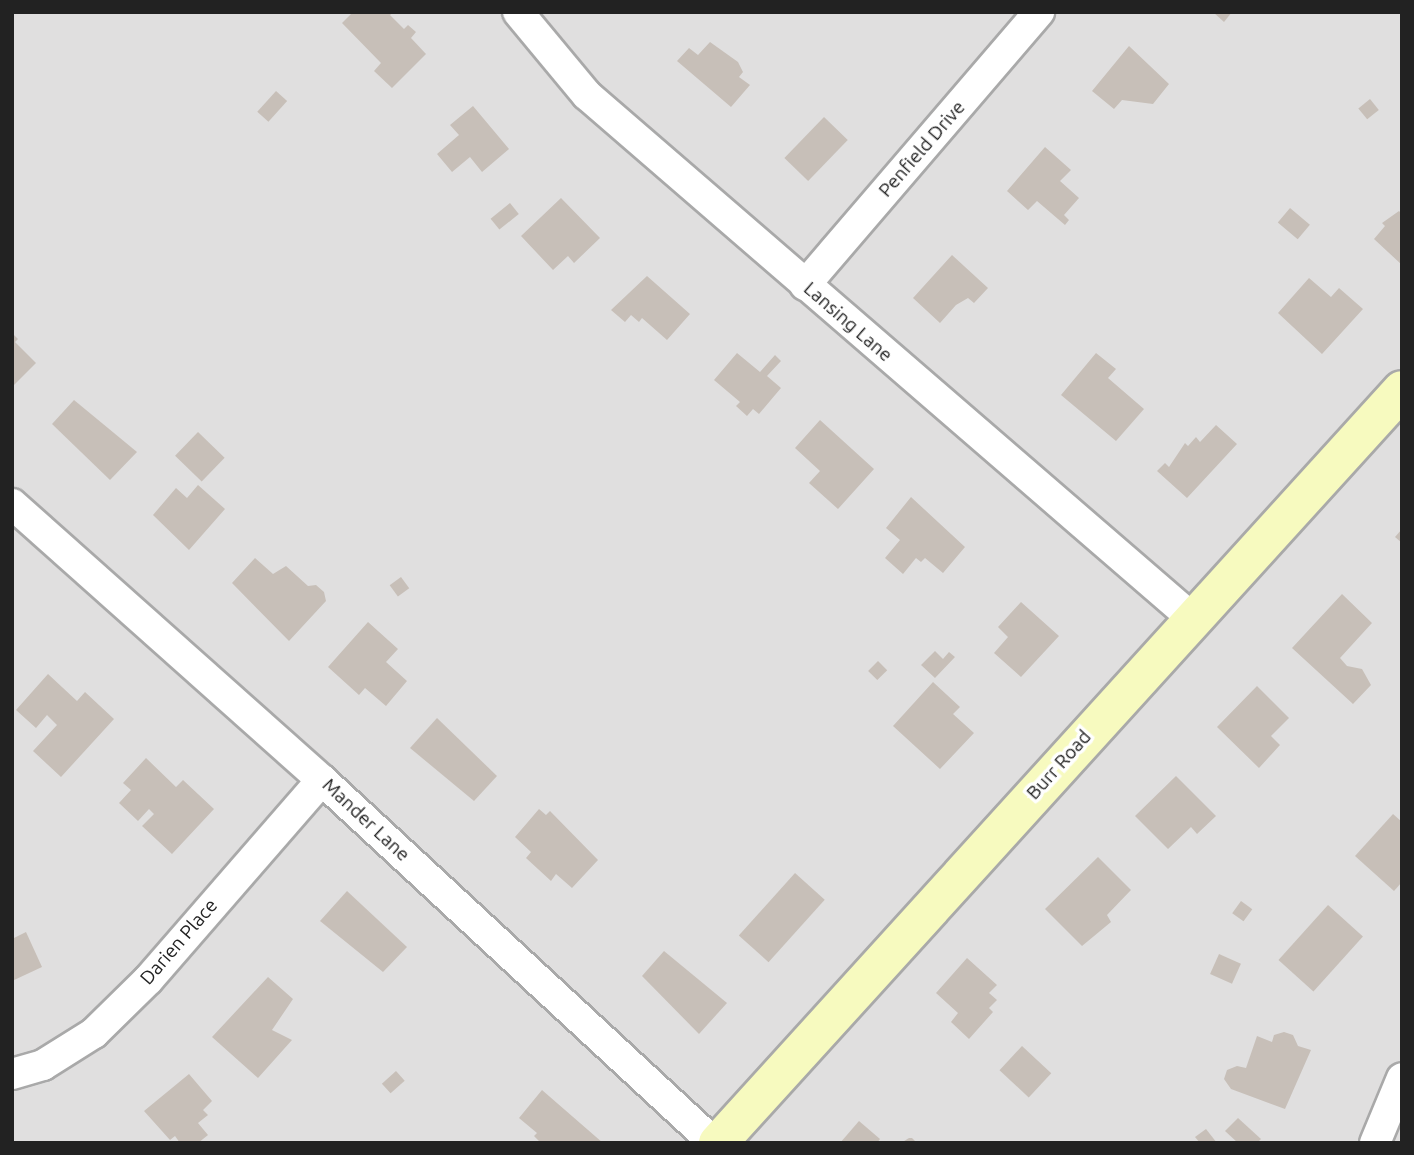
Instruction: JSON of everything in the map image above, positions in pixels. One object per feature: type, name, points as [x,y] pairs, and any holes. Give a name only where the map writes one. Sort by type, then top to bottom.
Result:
[{"type":"street","name":"Lansing Lane","points":[[518,12],[587,95],[1192,618]]},
{"type":"street","name":"Penfield Drive","points":[[805,285],[1039,12]]},
{"type":"street","name":"Burr Road","points":[[716,1143],[1402,390]]},
{"type":"street","name":"Mander Lane","points":[[12,504],[322,780],[716,1143]]},
{"type":"street","name":"Darien Place","points":[[12,1074],[43,1065],[93,1033],[148,980],[322,780]]},
{"type":"street","points":[[1375,1143],[1402,1078]]},
{"type":"shaded area","points":[[12,12],[1402,12],[1402,1143],[12,1143]]},
{"type":"building","points":[[353,12],[393,12],[390,15],[404,29],[408,25],[416,32],[411,38],[426,54],[392,88],[374,71],[381,63],[342,23]]},
{"type":"building","points":[[1213,12],[1232,12],[1224,22]]},
{"type":"building","points":[[710,42],[738,62],[743,72],[739,77],[750,85],[731,107],[677,61],[689,48],[698,55]]},
{"type":"building","points":[[1129,46],[1169,84],[1153,104],[1122,100],[1114,109],[1092,91]]},
{"type":"building","points":[[276,91],[287,101],[268,122],[257,112]]},
{"type":"building","points":[[1370,99],[1379,110],[1367,119],[1358,108]]},
{"type":"building","points":[[473,106],[509,149],[482,172],[470,157],[452,172],[437,154],[459,135],[450,125]]},
{"type":"building","points":[[824,117],[848,140],[808,181],[784,158]]},
{"type":"building","points":[[1045,147],[1071,170],[1060,181],[1079,198],[1064,215],[1069,220],[1065,225],[1037,201],[1028,210],[1007,191]]},
{"type":"building","points":[[561,198],[600,238],[574,263],[568,256],[553,270],[521,236]]},
{"type":"building","points":[[510,203],[519,214],[499,230],[491,219]]},
{"type":"building","points":[[1290,208],[1310,225],[1298,239],[1278,223]]},
{"type":"building","points":[[1399,211],[1402,214],[1402,265],[1374,239],[1385,226],[1382,223]]},
{"type":"building","points":[[952,255],[988,288],[974,303],[968,298],[956,305],[940,323],[913,298]]},
{"type":"building","points":[[647,276],[690,314],[667,340],[642,318],[639,322],[631,315],[625,322],[611,310]]},
{"type":"building","points":[[1309,278],[1331,297],[1339,288],[1363,309],[1322,354],[1278,313]]},
{"type":"building","points":[[12,333],[18,339],[15,342],[36,363],[12,387]]},
{"type":"building","points":[[737,353],[760,372],[775,355],[781,361],[767,376],[781,388],[759,414],[753,409],[747,416],[736,406],[740,402],[714,380]]},
{"type":"building","points":[[1096,353],[1116,369],[1108,378],[1144,409],[1116,441],[1061,395]]},
{"type":"building","points":[[74,400],[137,452],[110,480],[52,424]]},
{"type":"building","points":[[820,420],[874,469],[838,509],[809,483],[820,471],[795,448]]},
{"type":"building","points":[[1216,425],[1237,444],[1187,498],[1157,471],[1165,463],[1169,467],[1185,443],[1188,446],[1196,437],[1200,442]]},
{"type":"building","points":[[198,432],[225,458],[202,481],[175,456]]},
{"type":"building","points":[[198,485],[225,509],[189,550],[153,515],[176,488],[187,498]]},
{"type":"building","points":[[911,497],[965,547],[943,573],[925,558],[921,562],[916,558],[903,574],[885,558],[900,540],[886,528]]},
{"type":"building","points":[[1402,529],[1402,543],[1395,537]]},
{"type":"building","points":[[255,558],[273,574],[286,566],[308,586],[316,585],[324,592],[326,601],[289,641],[232,583]]},
{"type":"building","points":[[401,577],[409,588],[398,597],[390,585]]},
{"type":"building","points":[[1342,594],[1372,623],[1340,658],[1347,666],[1362,669],[1371,685],[1353,704],[1292,648]]},
{"type":"building","points":[[1021,602],[1059,636],[1021,677],[994,653],[1008,637],[998,627]]},
{"type":"building","points":[[368,622],[398,649],[386,662],[407,681],[386,706],[365,688],[359,695],[328,667]]},
{"type":"building","points":[[935,651],[943,659],[949,652],[955,657],[935,678],[921,665]]},
{"type":"building","points":[[878,661],[887,670],[877,680],[868,671]]},
{"type":"building","points":[[48,674],[77,701],[85,692],[114,719],[61,777],[33,751],[57,725],[47,715],[36,728],[16,710]]},
{"type":"building","points":[[933,682],[960,707],[953,714],[974,733],[940,769],[893,726]]},
{"type":"building","points":[[1257,686],[1289,718],[1271,736],[1280,745],[1259,768],[1217,727]]},
{"type":"building","points":[[437,718],[497,776],[474,801],[410,748]]},
{"type":"building","points":[[146,758],[176,787],[183,780],[214,809],[172,854],[142,826],[154,814],[149,809],[138,821],[119,803],[131,790],[123,783]]},
{"type":"building","points":[[1176,776],[1216,816],[1197,834],[1191,827],[1168,849],[1135,816]]},
{"type":"building","points":[[539,809],[546,815],[550,811],[598,860],[572,888],[556,874],[551,881],[526,858],[531,852],[515,837]]},
{"type":"building","points":[[1393,814],[1402,822],[1402,882],[1394,891],[1355,856]]},
{"type":"building","points":[[1098,857],[1131,890],[1107,915],[1111,922],[1082,946],[1045,909]]},
{"type":"building","points":[[795,873],[825,900],[769,962],[739,935]]},
{"type":"building","points":[[347,891],[407,947],[383,972],[320,921]]},
{"type":"building","points":[[1241,901],[1252,909],[1244,921],[1232,913]]},
{"type":"building","points":[[1328,905],[1363,936],[1313,991],[1278,960]]},
{"type":"building","points":[[26,932],[42,967],[12,981],[12,939]]},
{"type":"building","points":[[664,951],[727,1003],[699,1034],[642,976]]},
{"type":"building","points":[[1219,954],[1241,964],[1232,984],[1210,974]]},
{"type":"building","points":[[967,958],[997,985],[989,993],[997,1000],[989,1008],[993,1012],[969,1039],[951,1022],[958,1013],[936,993]]},
{"type":"building","points":[[268,977],[293,999],[272,1030],[292,1040],[258,1078],[212,1037]]},
{"type":"building","points":[[1284,1032],[1293,1035],[1298,1046],[1311,1050],[1285,1109],[1231,1089],[1224,1079],[1227,1070],[1237,1066],[1246,1068],[1257,1036],[1272,1042],[1274,1035]]},
{"type":"building","points":[[1022,1046],[1051,1073],[1029,1097],[999,1070]]},
{"type":"building","points":[[396,1071],[405,1081],[391,1093],[382,1084]]},
{"type":"building","points":[[189,1074],[212,1101],[203,1110],[208,1115],[198,1123],[208,1135],[198,1143],[180,1143],[175,1136],[170,1140],[144,1111]]},
{"type":"building","points":[[542,1090],[603,1143],[541,1143],[534,1136],[537,1133],[519,1118]]},
{"type":"building","points":[[1238,1118],[1261,1139],[1257,1143],[1238,1143],[1225,1131]]},
{"type":"building","points":[[859,1121],[880,1139],[877,1143],[840,1143]]},
{"type":"building","points":[[1206,1129],[1217,1143],[1200,1143],[1195,1137]]},
{"type":"building","points":[[909,1138],[917,1143],[901,1143]]}]
